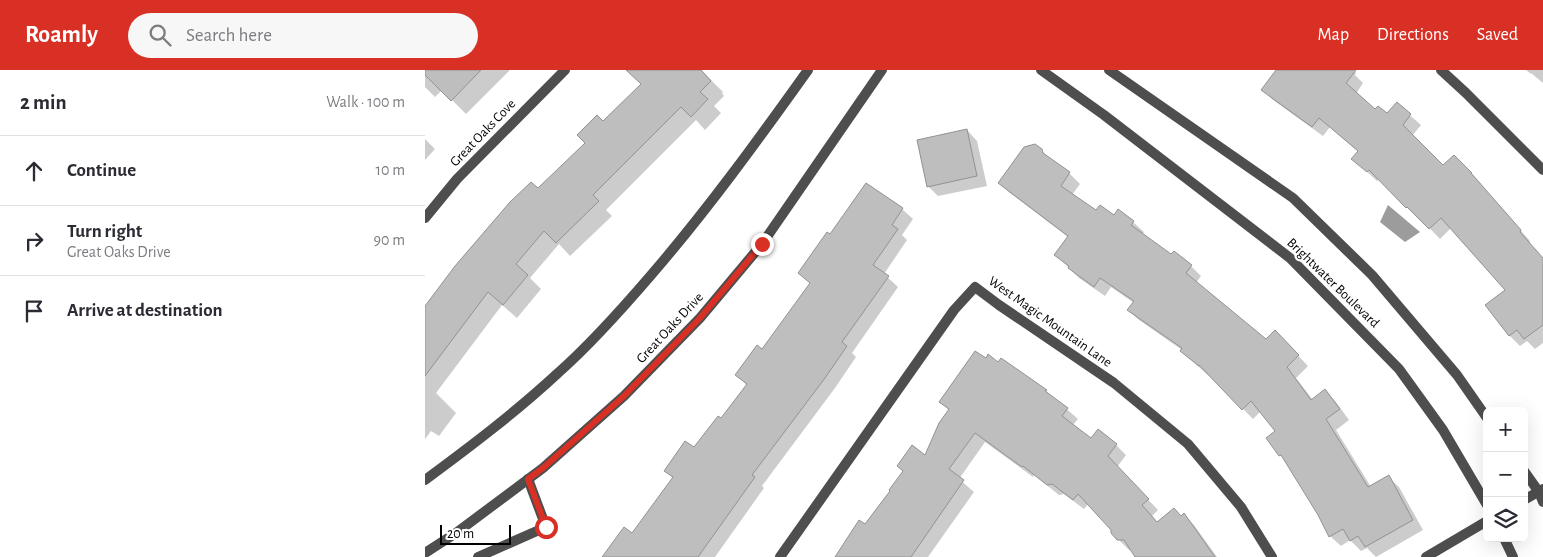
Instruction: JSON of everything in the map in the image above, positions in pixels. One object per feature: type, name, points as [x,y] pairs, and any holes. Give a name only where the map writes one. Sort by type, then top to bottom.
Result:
[{"type":"street","name":"Great Oaks Cove","points":[[425,218],[457,179],[565,70]]},
{"type":"street","points":[[425,480],[493,429],[559,373],[620,311],[691,229],[808,70]]},
{"type":"street","name":"Great Oaks Drive","points":[[425,553],[456,533],[543,468],[624,396],[700,318],[762,244],[882,70]]},
{"type":"street","name":"Brightwater Boulevard","points":[[1041,70],[1104,115],[1290,258],[1399,369],[1443,430],[1483,498]]},
{"type":"street","name":"Brightwater Boulevard","points":[[1109,70],[1293,198],[1372,275],[1457,375],[1483,412]]},
{"type":"street","points":[[1117,70],[1126,82]]},
{"type":"street","points":[[1441,70],[1467,92],[1543,170]]},
{"type":"street","name":"West Magic Mountain Lane","points":[[780,557],[953,310],[975,286],[999,305],[1114,383],[1188,444],[1241,507],[1272,557]]},
{"type":"street","points":[[1528,477],[1541,494],[1528,499]]},
{"type":"street","points":[[478,557],[546,527],[528,479]]},
{"type":"street","points":[[1426,557],[1483,523]]},
{"type":"street","points":[[1506,542],[1513,557]]},
{"type":"shaded area","points":[[1388,205],[1420,232],[1405,242],[1380,222]]},
{"type":"building","points":[[425,70],[481,70],[451,101],[425,75]]},
{"type":"building","points":[[626,70],[701,70],[711,81],[700,92],[708,99],[691,117],[681,107],[593,195],[599,201],[556,243],[544,231],[516,264],[528,275],[503,305],[488,292],[425,376],[425,306],[455,266],[510,202],[531,182],[538,188],[585,143],[577,135],[597,115],[603,121],[641,84]]},
{"type":"building","points":[[1276,70],[1356,70],[1346,83],[1375,109],[1378,106],[1387,113],[1397,102],[1411,114],[1403,125],[1443,165],[1454,155],[1472,173],[1543,258],[1543,325],[1524,339],[1517,330],[1509,336],[1485,305],[1505,290],[1441,218],[1429,229],[1369,170],[1367,172],[1351,159],[1358,151],[1319,118],[1312,127],[1261,90]]},
{"type":"building","points":[[967,129],[977,176],[927,187],[917,140]]},
{"type":"building","points":[[1035,144],[1042,149],[1043,153],[1070,172],[1061,186],[1096,210],[1100,205],[1114,215],[1118,209],[1134,221],[1131,225],[1171,254],[1174,251],[1192,265],[1186,273],[1266,339],[1275,330],[1299,355],[1287,367],[1311,400],[1325,389],[1340,409],[1326,419],[1368,487],[1389,475],[1413,520],[1365,547],[1358,536],[1350,541],[1343,529],[1329,537],[1318,515],[1281,455],[1279,456],[1266,438],[1275,431],[1251,401],[1242,410],[1199,365],[1180,351],[1182,348],[1127,310],[1134,301],[1100,278],[1094,287],[1068,268],[1069,266],[1054,255],[1068,236],[998,183],[1024,147]]},
{"type":"building","points":[[866,183],[903,208],[892,225],[898,229],[873,265],[889,276],[842,342],[847,346],[825,378],[752,475],[755,477],[698,557],[602,557],[624,527],[632,533],[673,477],[664,471],[685,441],[694,447],[718,416],[721,418],[747,384],[735,375],[757,345],[762,349],[810,283],[798,273],[827,232],[830,234]]},
{"type":"building","points":[[975,351],[986,358],[988,354],[998,362],[1001,358],[1047,390],[1045,391],[1068,408],[1062,416],[1091,438],[1098,429],[1117,444],[1108,456],[1149,499],[1142,505],[1157,522],[1174,508],[1181,516],[1184,513],[1215,557],[1135,557],[1124,540],[1117,540],[1111,533],[1111,530],[1078,494],[1073,500],[1052,484],[1047,485],[975,433],[949,469],[964,480],[911,557],[835,557],[859,520],[865,524],[890,491],[903,471],[897,466],[912,445],[925,455],[939,423],[949,409],[939,402]]},
{"type":"route","points":[[546,527],[528,479],[624,396],[700,318],[762,244]]}]
